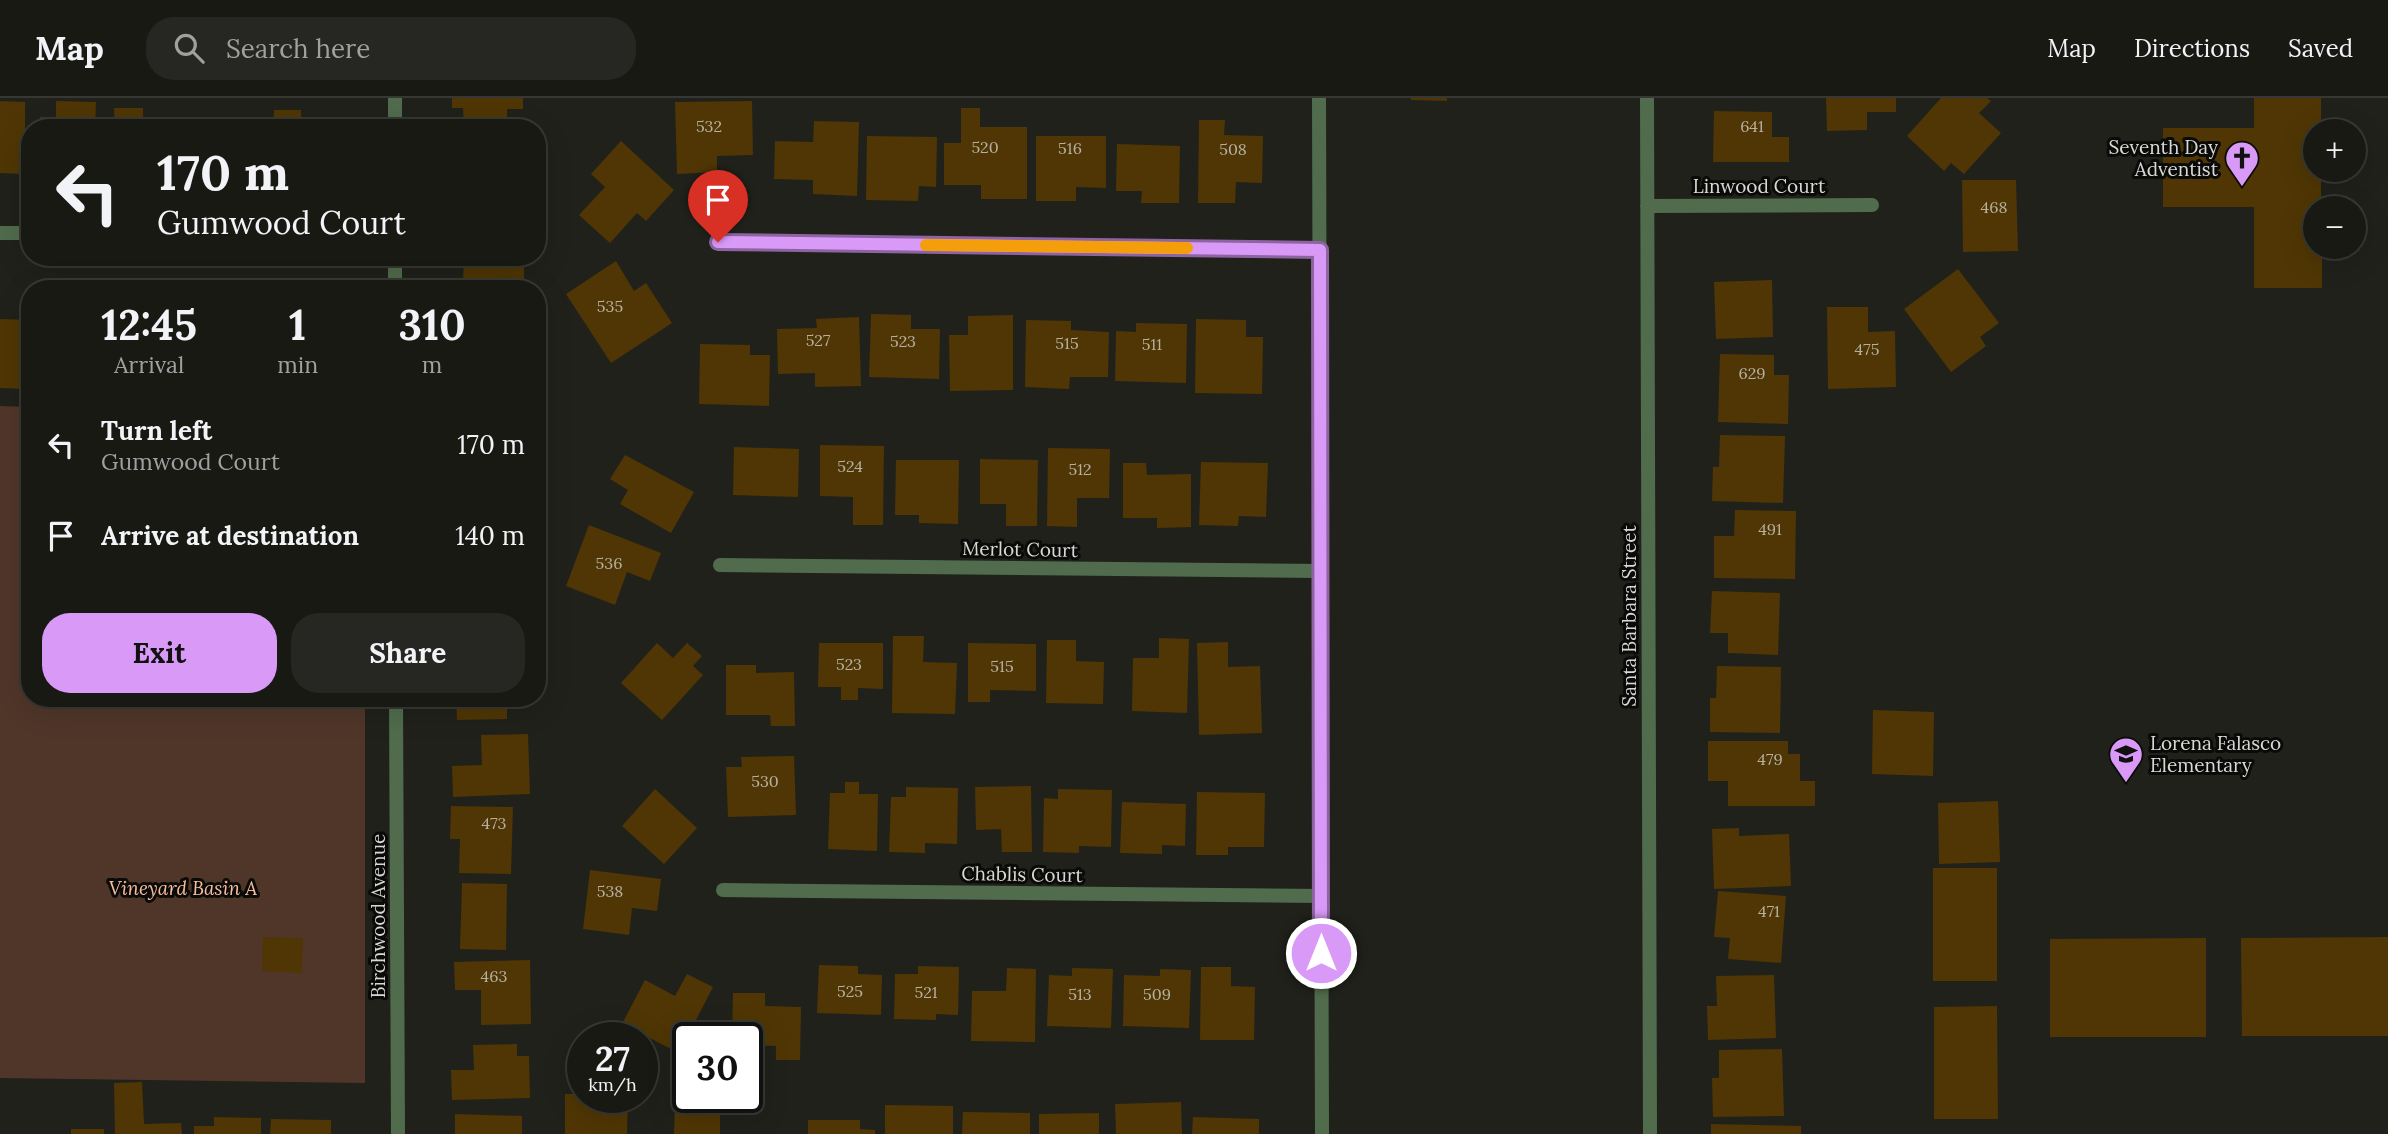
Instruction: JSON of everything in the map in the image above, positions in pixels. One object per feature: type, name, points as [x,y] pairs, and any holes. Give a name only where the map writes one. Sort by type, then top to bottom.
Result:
[{"type":"street","points":[[395,98],[395,119]]},
{"type":"street","points":[[1319,98],[1322,1134]]},
{"type":"street","name":"Santa Barbara Street","points":[[1647,98],[1650,1134]]},
{"type":"street","name":"Linwood Court","points":[[1647,206],[1872,205]]},
{"type":"street","points":[[0,233],[21,233]]},
{"type":"street","points":[[718,242],[1320,250]]},
{"type":"street","name":"Merlot Court","points":[[720,565],[1320,571]]},
{"type":"street","name":"Birchwood Avenue","points":[[396,707],[398,1134]]},
{"type":"street","name":"Chablis Court","points":[[723,890],[1321,897]]},
{"type":"green space","name":"Vineyard Basin A","points":[[0,406],[21,407],[21,707],[365,707],[365,1083],[0,1078]]},
{"type":"building","points":[[452,98],[523,98],[523,109],[507,109],[507,119],[464,119],[463,108],[452,108]]},
{"type":"building","points":[[1447,98],[1447,101],[1411,100]]},
{"type":"building","points":[[1826,98],[1896,98],[1896,112],[1867,112],[1867,130],[1827,131]]},
{"type":"building","points":[[1941,98],[1987,98],[1991,101],[1979,113],[2001,133],[1964,174],[1951,163],[1944,171],[1907,136]]},
{"type":"building","name":"Seventh Day Adventist","points":[[2254,98],[2321,98],[2321,119],[2303,119],[2303,182],[2321,182],[2321,196],[2303,196],[2303,259],[2322,259],[2322,288],[2254,288],[2254,207],[2163,207],[2163,128],[2254,128]]},
{"type":"building","points":[[0,101],[25,102],[25,119],[21,119],[21,174],[0,173]]},
{"type":"building","points":[[56,101],[96,102],[95,119],[40,119],[56,117]]},
{"type":"building","points":[[752,101],[753,155],[717,156],[717,172],[677,174],[675,102]]},
{"type":"building","points":[[114,108],[143,108],[143,119],[115,119]]},
{"type":"building","points":[[961,108],[980,108],[980,127],[1027,127],[1027,199],[981,199],[981,185],[944,185],[944,143],[961,143]]},
{"type":"building","points":[[274,110],[301,110],[301,119],[274,119]]},
{"type":"building","points":[[1714,111],[1772,112],[1772,137],[1789,137],[1789,162],[1713,162]]},
{"type":"building","points":[[1199,120],[1225,120],[1224,135],[1263,136],[1262,183],[1236,182],[1235,203],[1198,203]]},
{"type":"building","points":[[814,121],[859,122],[857,196],[813,194],[813,180],[774,179],[775,141],[813,142]]},
{"type":"building","points":[[867,136],[937,137],[936,187],[919,186],[918,201],[866,200]]},
{"type":"building","points":[[1036,136],[1106,136],[1106,188],[1076,187],[1076,201],[1036,201]]},
{"type":"building","points":[[621,141],[674,190],[646,221],[637,213],[610,243],[579,215],[605,187],[591,174]]},
{"type":"building","points":[[1117,144],[1180,146],[1179,203],[1141,203],[1142,191],[1116,191]]},
{"type":"building","points":[[1962,180],[2016,180],[2018,251],[1963,252]]},
{"type":"building","points":[[616,261],[634,291],[646,283],[672,323],[611,363],[566,294]]},
{"type":"building","points":[[464,266],[524,266],[524,280],[463,280]]},
{"type":"building","points":[[1958,269],[1999,323],[1980,337],[1986,346],[1951,372],[1904,309]]},
{"type":"building","points":[[1772,280],[1773,337],[1716,339],[1714,282]]},
{"type":"building","points":[[1827,307],[1868,307],[1868,332],[1895,331],[1896,387],[1828,389]]},
{"type":"building","points":[[871,314],[911,315],[911,329],[940,329],[939,379],[869,377]]},
{"type":"building","points":[[1013,315],[1013,390],[950,391],[949,335],[968,335],[968,316]]},
{"type":"building","points":[[859,317],[861,386],[815,387],[815,373],[778,374],[777,329],[817,328],[816,319]]},
{"type":"building","points":[[0,319],[21,320],[21,389],[0,388]]},
{"type":"building","points":[[1196,319],[1246,320],[1246,337],[1263,337],[1262,394],[1195,393]]},
{"type":"building","points":[[1026,320],[1071,321],[1071,330],[1109,332],[1108,377],[1070,377],[1069,389],[1025,387]]},
{"type":"building","points":[[1136,323],[1187,324],[1186,383],[1115,381],[1116,331],[1136,332]]},
{"type":"building","points":[[700,344],[750,345],[750,355],[770,355],[769,406],[699,404]]},
{"type":"building","points":[[1720,354],[1774,355],[1774,375],[1789,375],[1788,424],[1718,422]]},
{"type":"building","points":[[1720,435],[1785,436],[1783,503],[1712,501],[1713,467],[1719,467]]},
{"type":"building","points":[[820,445],[884,446],[883,525],[853,525],[853,497],[820,496]]},
{"type":"building","points":[[734,447],[799,449],[798,497],[733,495]]},
{"type":"building","points":[[1048,448],[1110,449],[1109,498],[1077,498],[1077,527],[1047,526]]},
{"type":"building","points":[[625,455],[694,492],[671,533],[620,504],[628,490],[610,479]]},
{"type":"building","points":[[980,459],[1038,460],[1037,526],[1006,526],[1006,504],[980,504]]},
{"type":"building","points":[[896,460],[959,460],[958,524],[919,523],[919,515],[895,515]]},
{"type":"building","points":[[1201,462],[1268,463],[1266,517],[1239,516],[1238,526],[1199,525]]},
{"type":"building","points":[[1123,463],[1146,463],[1147,475],[1191,474],[1191,527],[1157,528],[1157,518],[1123,518]]},
{"type":"building","points":[[1735,510],[1796,511],[1795,579],[1714,578],[1714,536],[1734,536]]},
{"type":"building","points":[[589,525],[661,553],[650,581],[627,572],[615,605],[566,586]]},
{"type":"building","points":[[1712,591],[1780,593],[1778,655],[1728,653],[1728,633],[1710,633]]},
{"type":"building","points":[[893,636],[924,636],[923,662],[957,663],[955,714],[892,713]]},
{"type":"building","points":[[1159,638],[1189,639],[1187,713],[1132,711],[1133,658],[1159,658]]},
{"type":"building","points":[[1047,640],[1076,640],[1076,661],[1104,662],[1103,704],[1046,703]]},
{"type":"building","points":[[1228,642],[1228,667],[1260,666],[1262,733],[1199,735],[1197,643]]},
{"type":"building","points":[[657,643],[673,658],[687,643],[702,656],[693,666],[703,675],[662,720],[621,683]]},
{"type":"building","points":[[819,643],[883,643],[883,689],[858,688],[858,700],[841,700],[841,687],[818,687]]},
{"type":"building","points":[[968,643],[1036,644],[1036,691],[990,690],[990,702],[968,702]]},
{"type":"building","points":[[726,665],[756,665],[756,673],[794,672],[795,726],[771,726],[770,715],[726,715]]},
{"type":"building","points":[[1717,666],[1781,667],[1780,733],[1710,732],[1710,698],[1716,698]]},
{"type":"building","points":[[456,707],[507,707],[507,719],[457,720]]},
{"type":"building","points":[[1873,710],[1934,712],[1933,776],[1872,774]]},
{"type":"building","points":[[528,734],[530,794],[453,797],[452,766],[482,765],[481,735]]},
{"type":"building","points":[[1708,741],[1788,741],[1788,754],[1800,754],[1800,781],[1815,781],[1815,806],[1728,806],[1728,781],[1708,781]]},
{"type":"building","points":[[794,756],[796,815],[728,817],[726,767],[742,767],[741,757]]},
{"type":"building","points":[[845,782],[859,782],[859,794],[878,794],[877,851],[828,849],[830,793],[845,793]]},
{"type":"building","points":[[1031,786],[1032,852],[1002,852],[1001,829],[976,830],[975,787]]},
{"type":"building","points":[[906,787],[958,788],[957,844],[925,843],[925,853],[889,852],[891,797],[906,797]]},
{"type":"building","points":[[655,789],[697,828],[664,864],[622,826]]},
{"type":"building","points":[[1058,789],[1112,790],[1111,847],[1079,846],[1079,853],[1043,852],[1044,798],[1058,799]]},
{"type":"building","points":[[1197,792],[1265,793],[1264,847],[1228,847],[1228,855],[1196,855]]},
{"type":"building","points":[[1998,801],[2000,862],[1939,864],[1938,803]]},
{"type":"building","points":[[1122,802],[1186,804],[1185,846],[1162,845],[1162,854],[1120,853]]},
{"type":"building","points":[[451,806],[513,807],[511,874],[459,873],[460,839],[450,839]]},
{"type":"building","points":[[1739,828],[1739,836],[1789,834],[1791,886],[1714,889],[1712,829]]},
{"type":"building","points":[[1933,868],[1997,868],[1997,981],[1933,981]]},
{"type":"building","points":[[590,870],[661,879],[657,911],[632,908],[629,935],[583,929]]},
{"type":"building","points":[[462,883],[507,884],[506,950],[460,949]]},
{"type":"building","points":[[1718,891],[1786,896],[1781,963],[1728,959],[1730,938],[1714,937]]},
{"type":"building","points":[[263,937],[303,938],[302,973],[262,971]]},
{"type":"building","points":[[2388,937],[2388,1036],[2242,1036],[2241,938]]},
{"type":"building","points":[[2206,938],[2206,1037],[2050,1037],[2050,939]]},
{"type":"building","points":[[530,960],[531,1024],[481,1025],[481,990],[455,990],[454,962]]},
{"type":"building","points":[[819,965],[858,966],[858,974],[882,975],[881,1015],[817,1013]]},
{"type":"building","points":[[918,966],[959,967],[958,1015],[936,1014],[936,1020],[894,1019],[895,974],[918,974]]},
{"type":"building","points":[[1201,967],[1231,967],[1231,986],[1255,987],[1254,1040],[1200,1040]]},
{"type":"building","points":[[1007,968],[1036,969],[1035,1042],[971,1041],[972,991],[1006,991]]},
{"type":"building","points":[[1072,968],[1113,969],[1111,1028],[1047,1026],[1049,975],[1072,976]]},
{"type":"building","points":[[1160,969],[1191,970],[1189,1028],[1123,1026],[1124,975],[1160,976]]},
{"type":"building","points":[[687,974],[713,987],[695,1022],[672,1022],[672,1049],[658,1042],[658,1022],[623,1022],[645,980],[675,996]]},
{"type":"building","points":[[1774,975],[1776,1038],[1708,1040],[1707,1006],[1717,1006],[1716,976]]},
{"type":"building","points":[[733,993],[765,993],[765,1006],[801,1007],[800,1060],[776,1060],[776,1046],[763,1046],[763,1022],[732,1022]]},
{"type":"building","points":[[1997,1006],[1998,1119],[1934,1119],[1934,1007]]},
{"type":"building","points":[[517,1044],[517,1056],[529,1056],[530,1098],[452,1100],[451,1070],[474,1070],[473,1045]]},
{"type":"building","points":[[1782,1049],[1784,1116],[1713,1117],[1712,1078],[1719,1078],[1719,1050]]},
{"type":"building","points":[[142,1082],[144,1124],[181,1123],[182,1134],[115,1134],[114,1083]]},
{"type":"building","points":[[565,1094],[567,1113],[628,1113],[627,1134],[565,1134]]},
{"type":"building","points":[[1181,1102],[1182,1134],[1116,1134],[1115,1104]]},
{"type":"building","points":[[885,1105],[953,1106],[953,1134],[885,1134]]},
{"type":"building","points":[[963,1112],[1030,1113],[1030,1134],[962,1134]]},
{"type":"building","points":[[675,1113],[720,1113],[720,1134],[674,1134]]},
{"type":"building","points":[[1099,1113],[1099,1134],[1039,1134],[1039,1114]]},
{"type":"building","points":[[455,1114],[522,1116],[522,1134],[455,1134]]},
{"type":"building","points":[[214,1117],[261,1118],[261,1134],[194,1134],[194,1126],[214,1126]]},
{"type":"building","points":[[1193,1117],[1259,1119],[1259,1134],[1192,1134]]},
{"type":"building","points":[[271,1119],[331,1120],[331,1134],[270,1134]]},
{"type":"building","points":[[808,1120],[860,1120],[860,1129],[875,1130],[875,1134],[808,1134]]},
{"type":"building","points":[[1711,1124],[1801,1126],[1801,1134],[1711,1134]]},
{"type":"building","points":[[71,1129],[104,1129],[104,1134],[71,1134]]},
{"type":"slow traffic","points":[[926,245],[1187,248]]},
{"type":"place","name":"Seventh Day Adventist","points":[[2242,188]]},
{"type":"place","name":"Lorena Falasco Elementary","points":[[2126,784]]},
{"type":"route","points":[[718,242],[1320,250],[1321,953]]}]
